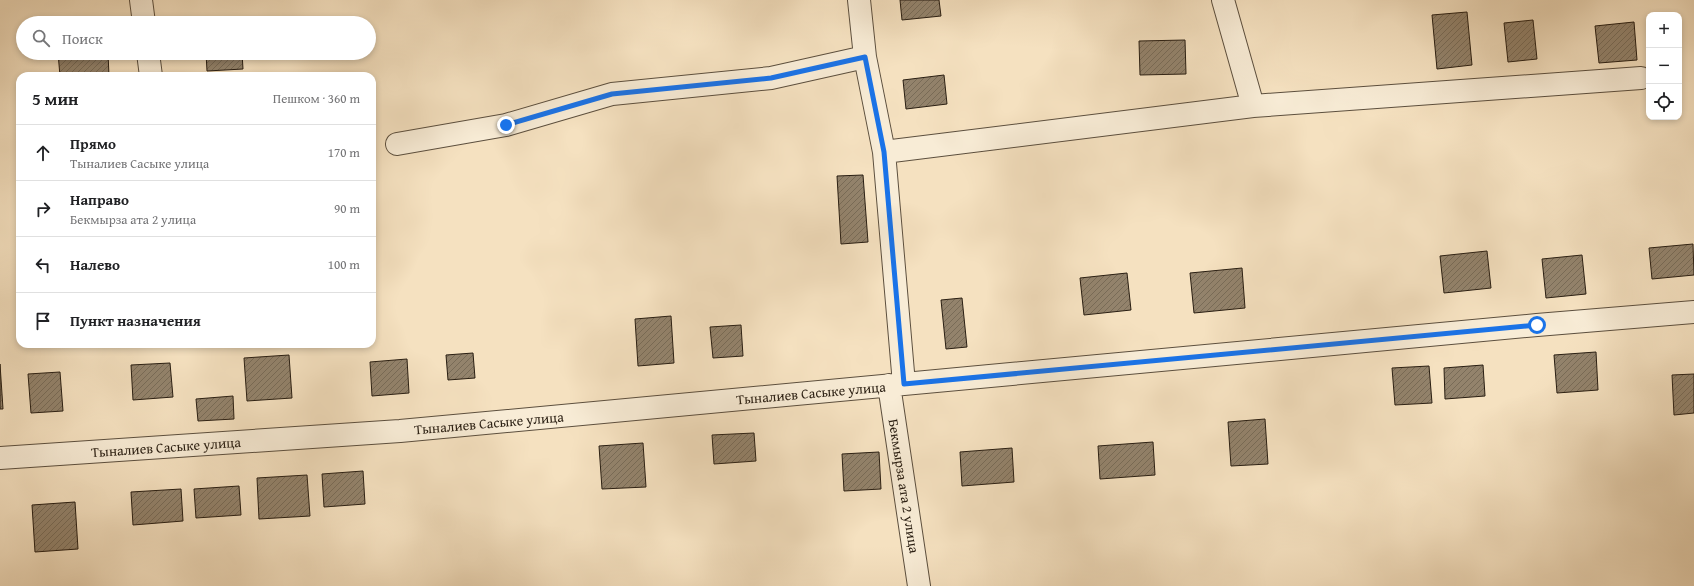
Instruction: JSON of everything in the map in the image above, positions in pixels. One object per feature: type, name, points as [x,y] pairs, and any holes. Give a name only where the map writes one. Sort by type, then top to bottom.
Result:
[{"type":"street","points":[[141,0],[143,16]]},
{"type":"street","name":"Бекмырза ата 2 улица","points":[[859,0],[865,57],[884,152],[896,385],[919,586]]},
{"type":"street","points":[[1223,0],[1253,106]]},
{"type":"street","points":[[397,144],[506,125],[612,94],[771,78],[865,57]]},
{"type":"street","points":[[149,60],[150,72]]},
{"type":"street","points":[[884,152],[1253,106],[1641,78]]},
{"type":"street","name":"Тыналиев Сасыке улица","points":[[0,458],[400,431],[1537,325],[1694,312]]},
{"type":"building","points":[[900,0],[939,0],[941,16],[902,20]]},
{"type":"building","points":[[1467,12],[1472,65],[1437,69],[1432,15]]},
{"type":"building","points":[[1533,20],[1537,59],[1508,62],[1504,23]]},
{"type":"building","points":[[1634,22],[1637,60],[1599,63],[1595,26]]},
{"type":"building","points":[[1185,40],[1186,74],[1140,75],[1139,41]]},
{"type":"building","points":[[59,60],[108,60],[109,72],[60,72]]},
{"type":"building","points":[[206,60],[242,60],[243,69],[207,71]]},
{"type":"building","points":[[944,75],[947,104],[906,109],[903,80]]},
{"type":"building","points":[[863,175],[868,242],[841,244],[837,176]]},
{"type":"building","points":[[1693,244],[1694,275],[1652,279],[1649,248]]},
{"type":"building","points":[[1487,251],[1491,288],[1444,293],[1440,256]]},
{"type":"building","points":[[1582,255],[1586,294],[1546,298],[1542,259]]},
{"type":"building","points":[[1242,268],[1245,308],[1194,313],[1190,273]]},
{"type":"building","points":[[1127,273],[1131,310],[1084,315],[1080,278]]},
{"type":"building","points":[[962,298],[967,347],[946,349],[941,300]]},
{"type":"building","points":[[671,316],[674,363],[638,366],[635,319]]},
{"type":"building","points":[[741,325],[743,356],[713,358],[710,327]]},
{"type":"building","points":[[1596,352],[1598,390],[1557,393],[1554,355]]},
{"type":"building","points":[[473,353],[475,378],[448,380],[446,355]]},
{"type":"building","points":[[289,355],[292,398],[247,401],[244,358]]},
{"type":"building","points":[[407,359],[409,393],[372,396],[370,362]]},
{"type":"building","points":[[170,363],[173,397],[133,400],[131,365]]},
{"type":"building","points":[[0,364],[3,409],[0,409]]},
{"type":"building","points":[[1483,365],[1485,396],[1445,399],[1444,368]]},
{"type":"building","points":[[1429,366],[1432,403],[1395,405],[1392,368]]},
{"type":"building","points":[[60,372],[63,411],[31,413],[28,374]]},
{"type":"building","points":[[1694,374],[1694,413],[1674,415],[1672,375]]},
{"type":"building","points":[[233,396],[234,419],[198,421],[196,399]]},
{"type":"building","points":[[1265,419],[1268,464],[1231,466],[1228,422]]},
{"type":"building","points":[[754,433],[756,461],[714,464],[712,435]]},
{"type":"building","points":[[1153,442],[1155,475],[1100,479],[1098,446]]},
{"type":"building","points":[[643,443],[646,487],[602,489],[599,446]]},
{"type":"building","points":[[1012,448],[1014,482],[962,486],[960,452]]},
{"type":"building","points":[[879,452],[881,489],[844,491],[842,454]]},
{"type":"building","points":[[363,471],[365,504],[324,507],[322,474]]},
{"type":"building","points":[[307,475],[310,516],[259,519],[257,478]]},
{"type":"building","points":[[239,486],[241,515],[196,518],[194,489]]},
{"type":"building","points":[[181,489],[183,521],[133,525],[131,492]]},
{"type":"building","points":[[75,502],[78,549],[35,552],[32,505]]},
{"type":"route","points":[[506,125],[612,94],[771,78],[865,57],[884,152],[904,384],[1537,325]]}]
